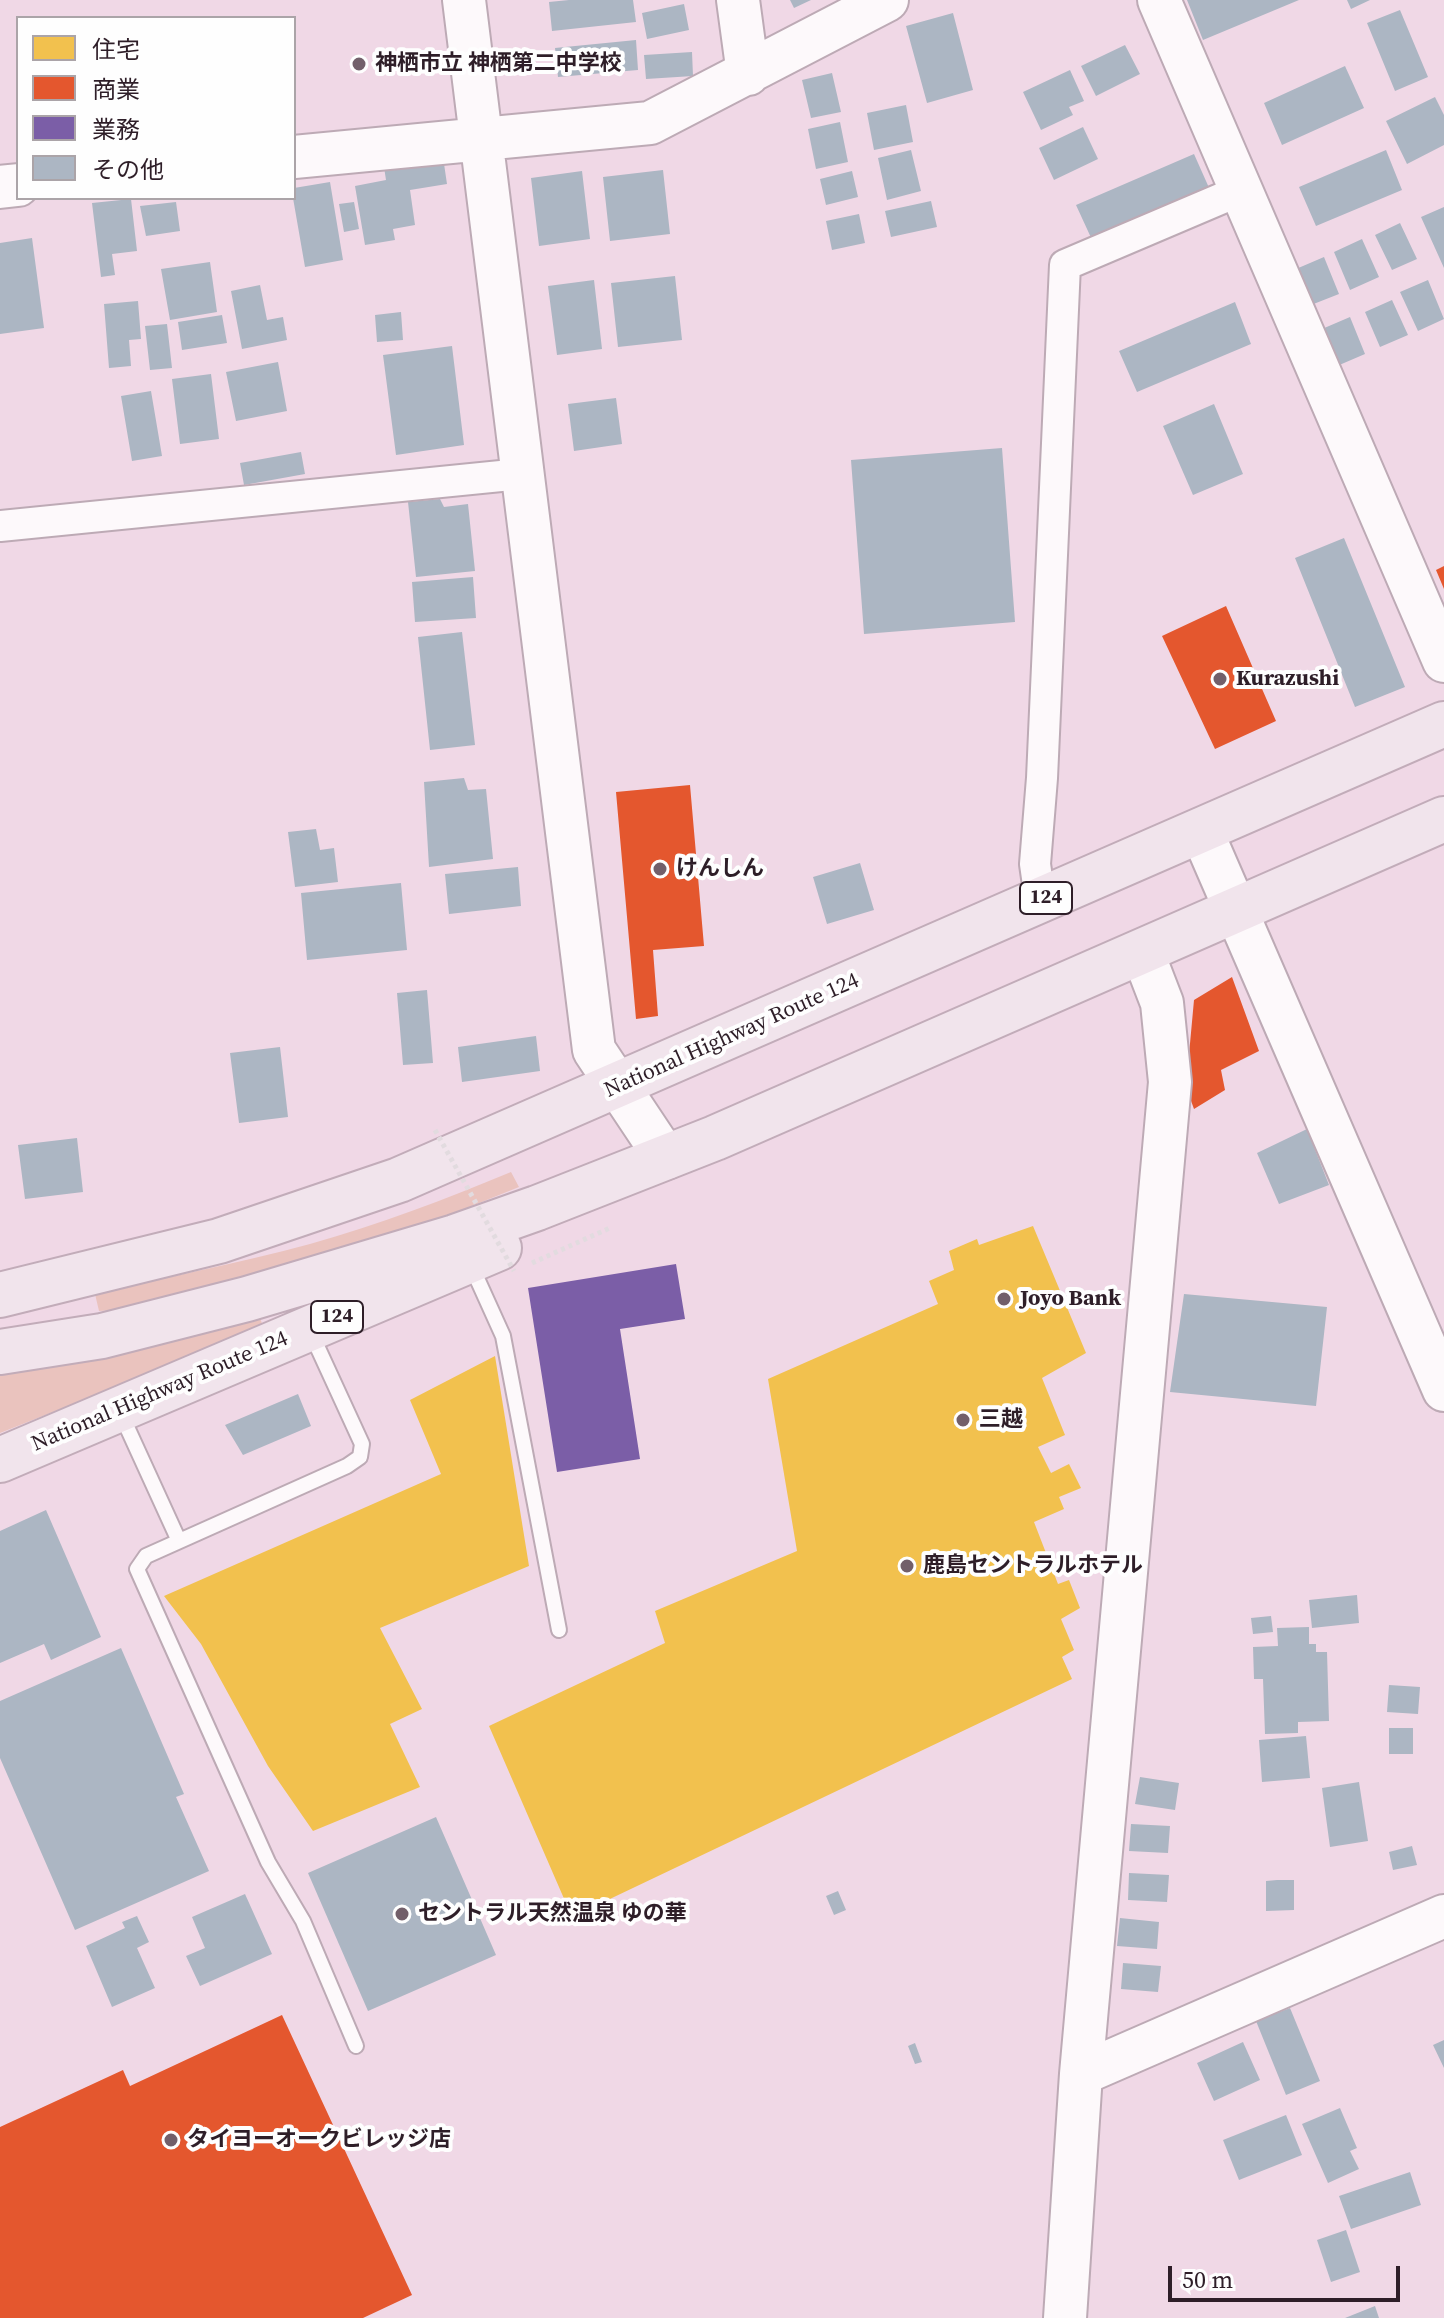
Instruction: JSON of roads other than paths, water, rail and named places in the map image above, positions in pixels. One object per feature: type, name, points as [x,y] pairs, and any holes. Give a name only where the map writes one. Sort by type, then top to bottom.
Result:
[{"type":"highway","name":"National Highway Route 124","points":[[0,1295],[219,1241],[399,1180],[1444,724]]},
{"type":"highway","name":"National Highway Route 124","points":[[0,1352],[102,1336],[462,1249],[582,1209],[666,1158],[1444,819]]},
{"type":"highway","name":"National Highway Route 124","points":[[0,1460],[310,1329],[462,1249]]},
{"type":"street","points":[[464,0],[594,1050],[666,1158]]},
{"type":"street","points":[[738,0],[748,74]]},
{"type":"street","points":[[296,157],[650,123],[887,0]]},
{"type":"street","points":[[1159,0],[1444,661]]},
{"type":"street","points":[[1045,899],[1035,864],[1043,762],[1065,265],[1239,191]]},
{"type":"street","points":[[0,526],[521,474]]},
{"type":"street","points":[[1201,830],[1441,1376]]},
{"type":"street","points":[[1065,2318],[1081,2074],[1170,1082],[1162,1003],[1142,951]]},
{"type":"street","points":[[1081,2074],[1444,1916]]},
{"type":"lane","points":[[462,1249],[503,1336],[559,1630]]},
{"type":"lane","points":[[310,1329],[362,1444],[360,1457],[347,1466],[146,1556],[137,1569],[268,1862],[303,1921],[356,2046]]},
{"type":"lane","points":[[119,1411],[179,1541]]},
{"type":"place","name":"神栖市立 神栖第二中学校","points":[[359,64]]},
{"type":"place","name":"Kurazushi","points":[[1220,679]]},
{"type":"place","name":"けんしん","points":[[660,869]]},
{"type":"place","name":"Joyo Bank","points":[[1004,1299]]},
{"type":"place","name":"三越","points":[[963,1420]]},
{"type":"place","name":"鹿島セントラルホテル","points":[[907,1566]]},
{"type":"place","name":"セントラル天然温泉 ゆの華","points":[[402,1914]]},
{"type":"place","name":"タイヨーオークビレッジ店","points":[[171,2140]]}]
